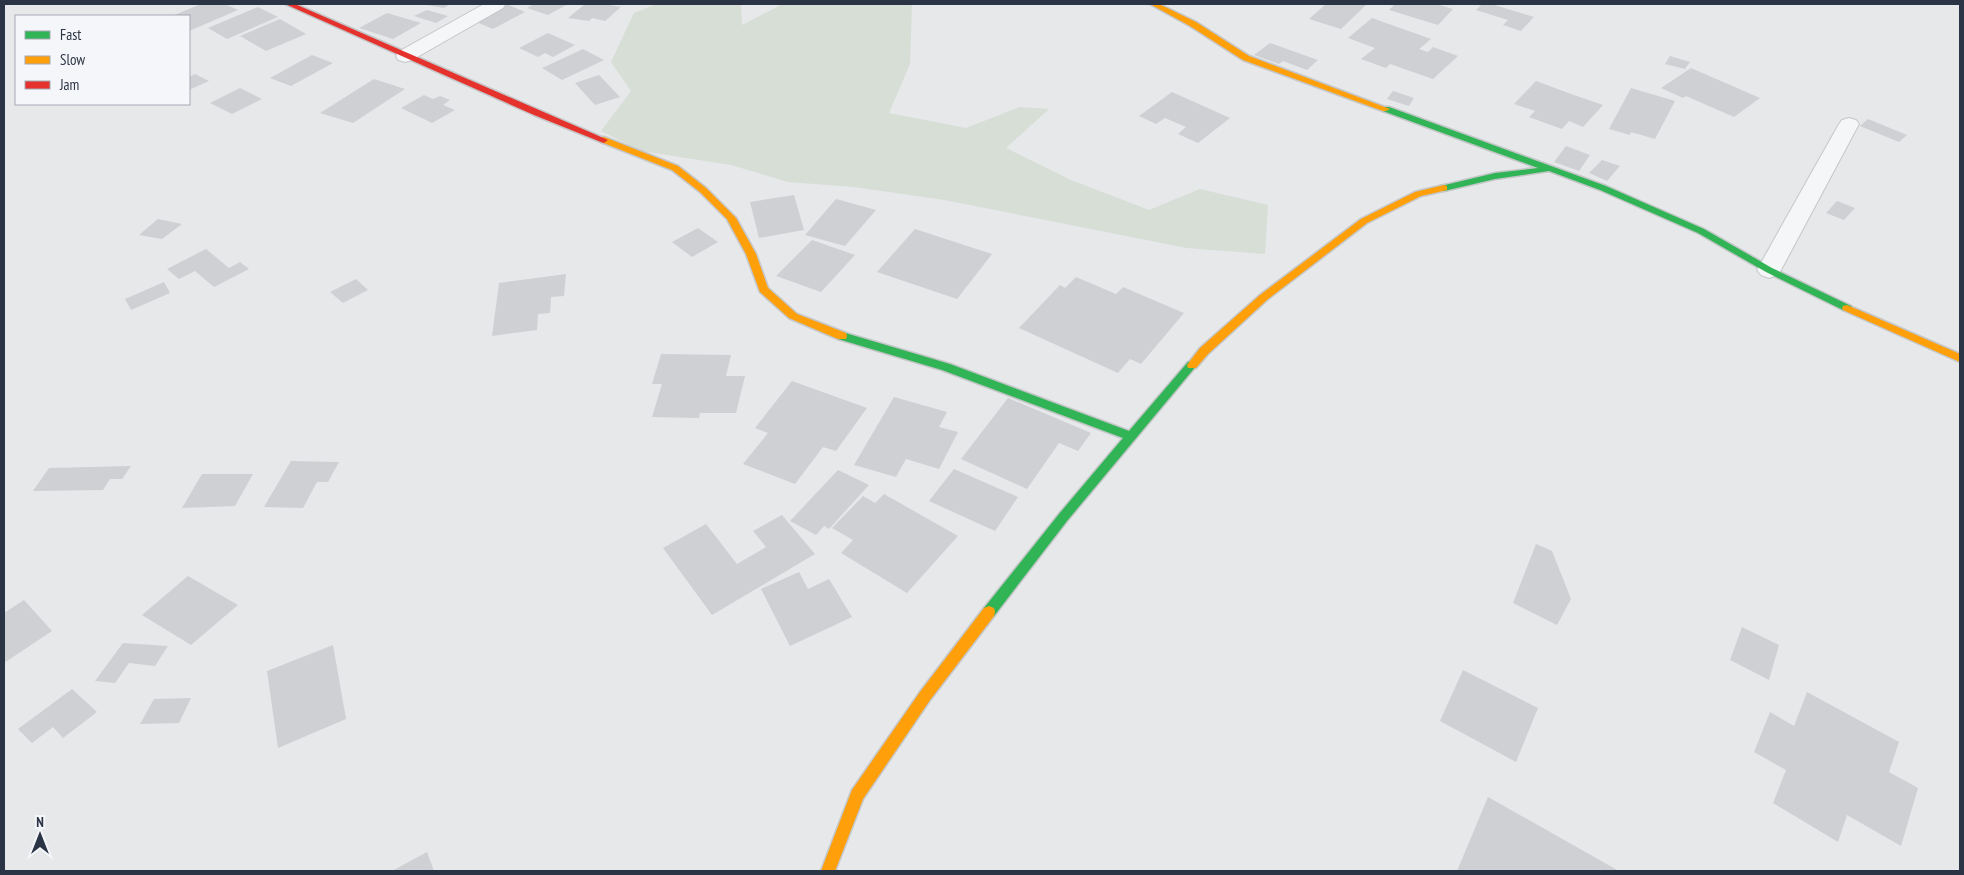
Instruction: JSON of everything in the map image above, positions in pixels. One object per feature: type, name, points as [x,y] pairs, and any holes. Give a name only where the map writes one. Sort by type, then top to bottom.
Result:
[{"type":"street","points":[[289,4],[537,113],[675,168],[703,190],[731,218],[751,254],[764,290],[793,316],[838,335],[946,367],[1130,436]]},
{"type":"street","points":[[405,56],[497,4]]},
{"type":"street","points":[[1154,4],[1193,24],[1246,58],[1648,206],[1700,231],[1769,270],[1840,305],[1960,358]]},
{"type":"street","points":[[1769,270],[1849,124]]},
{"type":"street","points":[[828,871],[857,796],[925,696],[1036,550],[1130,436],[1204,351],[1264,297],[1364,221],[1418,194],[1496,176],[1547,169]]},
{"type":"shaded area","points":[[657,4],[741,4],[742,25],[783,4],[912,4],[910,64],[889,113],[966,128],[1020,107],[1049,109],[1006,148],[1071,180],[1149,210],[1200,189],[1268,205],[1265,254],[1187,248],[944,200],[854,187],[788,182],[731,165],[641,151],[601,131],[631,91],[611,62],[634,13]]},
{"type":"building","points":[[201,4],[225,4],[238,10],[190,31],[190,15],[174,15]]},
{"type":"building","points":[[421,4],[450,4],[444,8]]},
{"type":"building","points":[[506,4],[525,12],[493,29],[474,21]]},
{"type":"building","points":[[534,4],[568,4],[548,15],[527,8]]},
{"type":"building","points":[[585,4],[621,7],[605,21],[592,18],[589,21],[568,18]]},
{"type":"building","points":[[1326,4],[1367,4],[1341,29],[1309,19]]},
{"type":"building","points":[[1395,4],[1436,4],[1453,9],[1438,25],[1389,10]]},
{"type":"building","points":[[1482,4],[1491,4],[1534,17],[1521,31],[1503,25],[1508,20],[1476,10]]},
{"type":"building","points":[[258,7],[278,17],[227,39],[208,28]]},
{"type":"building","points":[[427,10],[448,16],[436,23],[414,16]]},
{"type":"building","points":[[387,13],[421,23],[393,39],[359,28]]},
{"type":"building","points":[[1372,18],[1431,39],[1419,49],[1428,52],[1433,47],[1458,56],[1433,79],[1390,64],[1386,68],[1361,59],[1375,48],[1348,38]]},
{"type":"building","points":[[280,19],[306,34],[266,51],[240,36]]},
{"type":"building","points":[[548,33],[575,45],[553,57],[545,53],[538,57],[519,48]]},
{"type":"building","points":[[1270,43],[1318,60],[1307,70],[1283,61],[1279,64],[1254,55]]},
{"type":"building","points":[[583,49],[604,60],[562,80],[542,68]]},
{"type":"building","points":[[312,55],[333,63],[291,86],[270,78]]},
{"type":"building","points":[[1670,56],[1690,62],[1685,69],[1665,64]]},
{"type":"building","points":[[1691,68],[1760,98],[1734,117],[1686,96],[1683,98],[1661,88]]},
{"type":"building","points":[[195,74],[209,81],[190,90],[190,76]]},
{"type":"building","points":[[599,75],[620,97],[595,105],[575,83]]},
{"type":"building","points":[[374,79],[405,89],[353,123],[320,113]]},
{"type":"building","points":[[1536,81],[1603,105],[1583,127],[1569,121],[1562,129],[1529,117],[1535,111],[1514,104]]},
{"type":"building","points":[[240,88],[262,99],[232,114],[210,103]]},
{"type":"building","points":[[1631,88],[1675,101],[1655,139],[1631,132],[1630,135],[1609,129]]},
{"type":"building","points":[[1393,91],[1414,98],[1409,106],[1387,99]]},
{"type":"building","points":[[1172,92],[1230,118],[1198,143],[1178,134],[1186,127],[1165,118],[1156,124],[1139,116]]},
{"type":"building","points":[[424,95],[433,99],[440,96],[450,100],[443,105],[455,110],[432,123],[401,108]]},
{"type":"building","points":[[1868,119],[1907,135],[1899,142],[1860,126]]},
{"type":"building","points":[[1566,146],[1590,155],[1579,171],[1554,162]]},
{"type":"building","points":[[1602,160],[1620,166],[1607,181],[1589,173]]},
{"type":"building","points":[[794,195],[804,230],[759,238],[750,202]]},
{"type":"building","points":[[836,199],[876,210],[845,246],[805,235]]},
{"type":"building","points":[[1837,201],[1855,208],[1844,220],[1826,213]]},
{"type":"building","points":[[158,219],[182,224],[162,239],[139,235]]},
{"type":"building","points":[[698,228],[718,242],[692,257],[672,242]]},
{"type":"building","points":[[915,229],[992,254],[957,299],[877,272]]},
{"type":"building","points":[[812,240],[855,255],[821,292],[776,276]]},
{"type":"building","points":[[206,249],[229,268],[240,262],[249,269],[214,287],[195,271],[179,279],[167,269]]},
{"type":"building","points":[[566,274],[564,296],[551,297],[550,313],[538,314],[537,330],[492,336],[499,283]]},
{"type":"building","points":[[1076,277],[1116,294],[1123,287],[1184,313],[1141,364],[1130,359],[1118,373],[1019,328],[1060,285],[1065,288]]},
{"type":"building","points":[[356,279],[368,290],[343,303],[330,292]]},
{"type":"building","points":[[164,282],[170,293],[131,310],[125,299]]},
{"type":"building","points":[[661,354],[731,355],[726,376],[745,376],[736,413],[700,413],[699,418],[652,417],[662,384],[652,384]]},
{"type":"building","points":[[792,381],[867,408],[836,451],[823,447],[795,484],[743,464],[768,433],[755,428]]},
{"type":"building","points":[[894,397],[947,412],[939,427],[958,432],[939,469],[906,459],[896,477],[854,465]]},
{"type":"building","points":[[1008,398],[1091,433],[1078,451],[1059,443],[1027,489],[961,459]]},
{"type":"building","points":[[291,461],[339,462],[328,482],[317,482],[303,508],[264,507]]},
{"type":"building","points":[[131,466],[122,479],[110,479],[103,490],[33,491],[49,468]]},
{"type":"building","points":[[954,469],[1018,497],[995,531],[929,501]]},
{"type":"building","points":[[838,470],[869,485],[829,529],[824,526],[816,535],[790,521]]},
{"type":"building","points":[[202,474],[253,474],[235,506],[182,508]]},
{"type":"building","points":[[884,494],[958,536],[907,593],[841,553],[853,540],[832,528],[863,496],[875,503]]},
{"type":"building","points":[[782,515],[815,554],[712,615],[663,548],[706,524],[737,564],[766,547],[753,531]]},
{"type":"building","points":[[1536,544],[1552,551],[1571,599],[1557,625],[1513,603]]},
{"type":"building","points":[[799,572],[808,589],[829,579],[852,617],[790,646],[761,589]]},
{"type":"building","points":[[188,576],[238,605],[191,645],[142,615]]},
{"type":"building","points":[[24,600],[52,631],[4,663],[4,613]]},
{"type":"building","points":[[1742,627],[1779,645],[1769,680],[1730,660]]},
{"type":"building","points":[[123,643],[168,646],[155,666],[129,663],[115,683],[95,681]]},
{"type":"building","points":[[333,645],[346,719],[278,748],[267,671]]},
{"type":"building","points":[[1463,670],[1538,708],[1516,762],[1440,721]]},
{"type":"building","points":[[72,689],[97,712],[63,738],[53,727],[32,743],[18,729]]},
{"type":"building","points":[[1807,692],[1899,742],[1889,772],[1918,788],[1901,846],[1847,815],[1838,842],[1773,803],[1786,770],[1754,752],[1770,712],[1794,726]]},
{"type":"building","points":[[191,698],[179,723],[140,724],[154,699]]},
{"type":"building","points":[[1488,797],[1619,871],[1457,871]]},
{"type":"building","points":[[427,852],[434,871],[392,871]]},
{"type":"traffic: fast","points":[[1386,109],[1603,188],[1701,231],[1769,270],[1847,308]]},
{"type":"traffic: fast","points":[[1444,188],[1495,176],[1547,169]]},
{"type":"traffic: fast","points":[[842,336],[946,367],[1130,436]]},
{"type":"traffic: fast","points":[[989,612],[1088,487],[1192,365]]},
{"type":"traffic: slow","points":[[1154,4],[1193,24],[1246,58],[1386,109]]},
{"type":"traffic: slow","points":[[604,140],[675,168],[703,190],[731,218],[751,254],[764,290],[793,316],[842,336]]},
{"type":"traffic: slow","points":[[1192,365],[1204,351],[1264,297],[1364,221],[1418,194],[1444,188]]},
{"type":"traffic: slow","points":[[1847,308],[1960,358]]},
{"type":"traffic: slow","points":[[828,871],[857,795],[925,696],[989,612]]},
{"type":"traffic: jam","points":[[289,4],[537,113],[604,140]]}]
